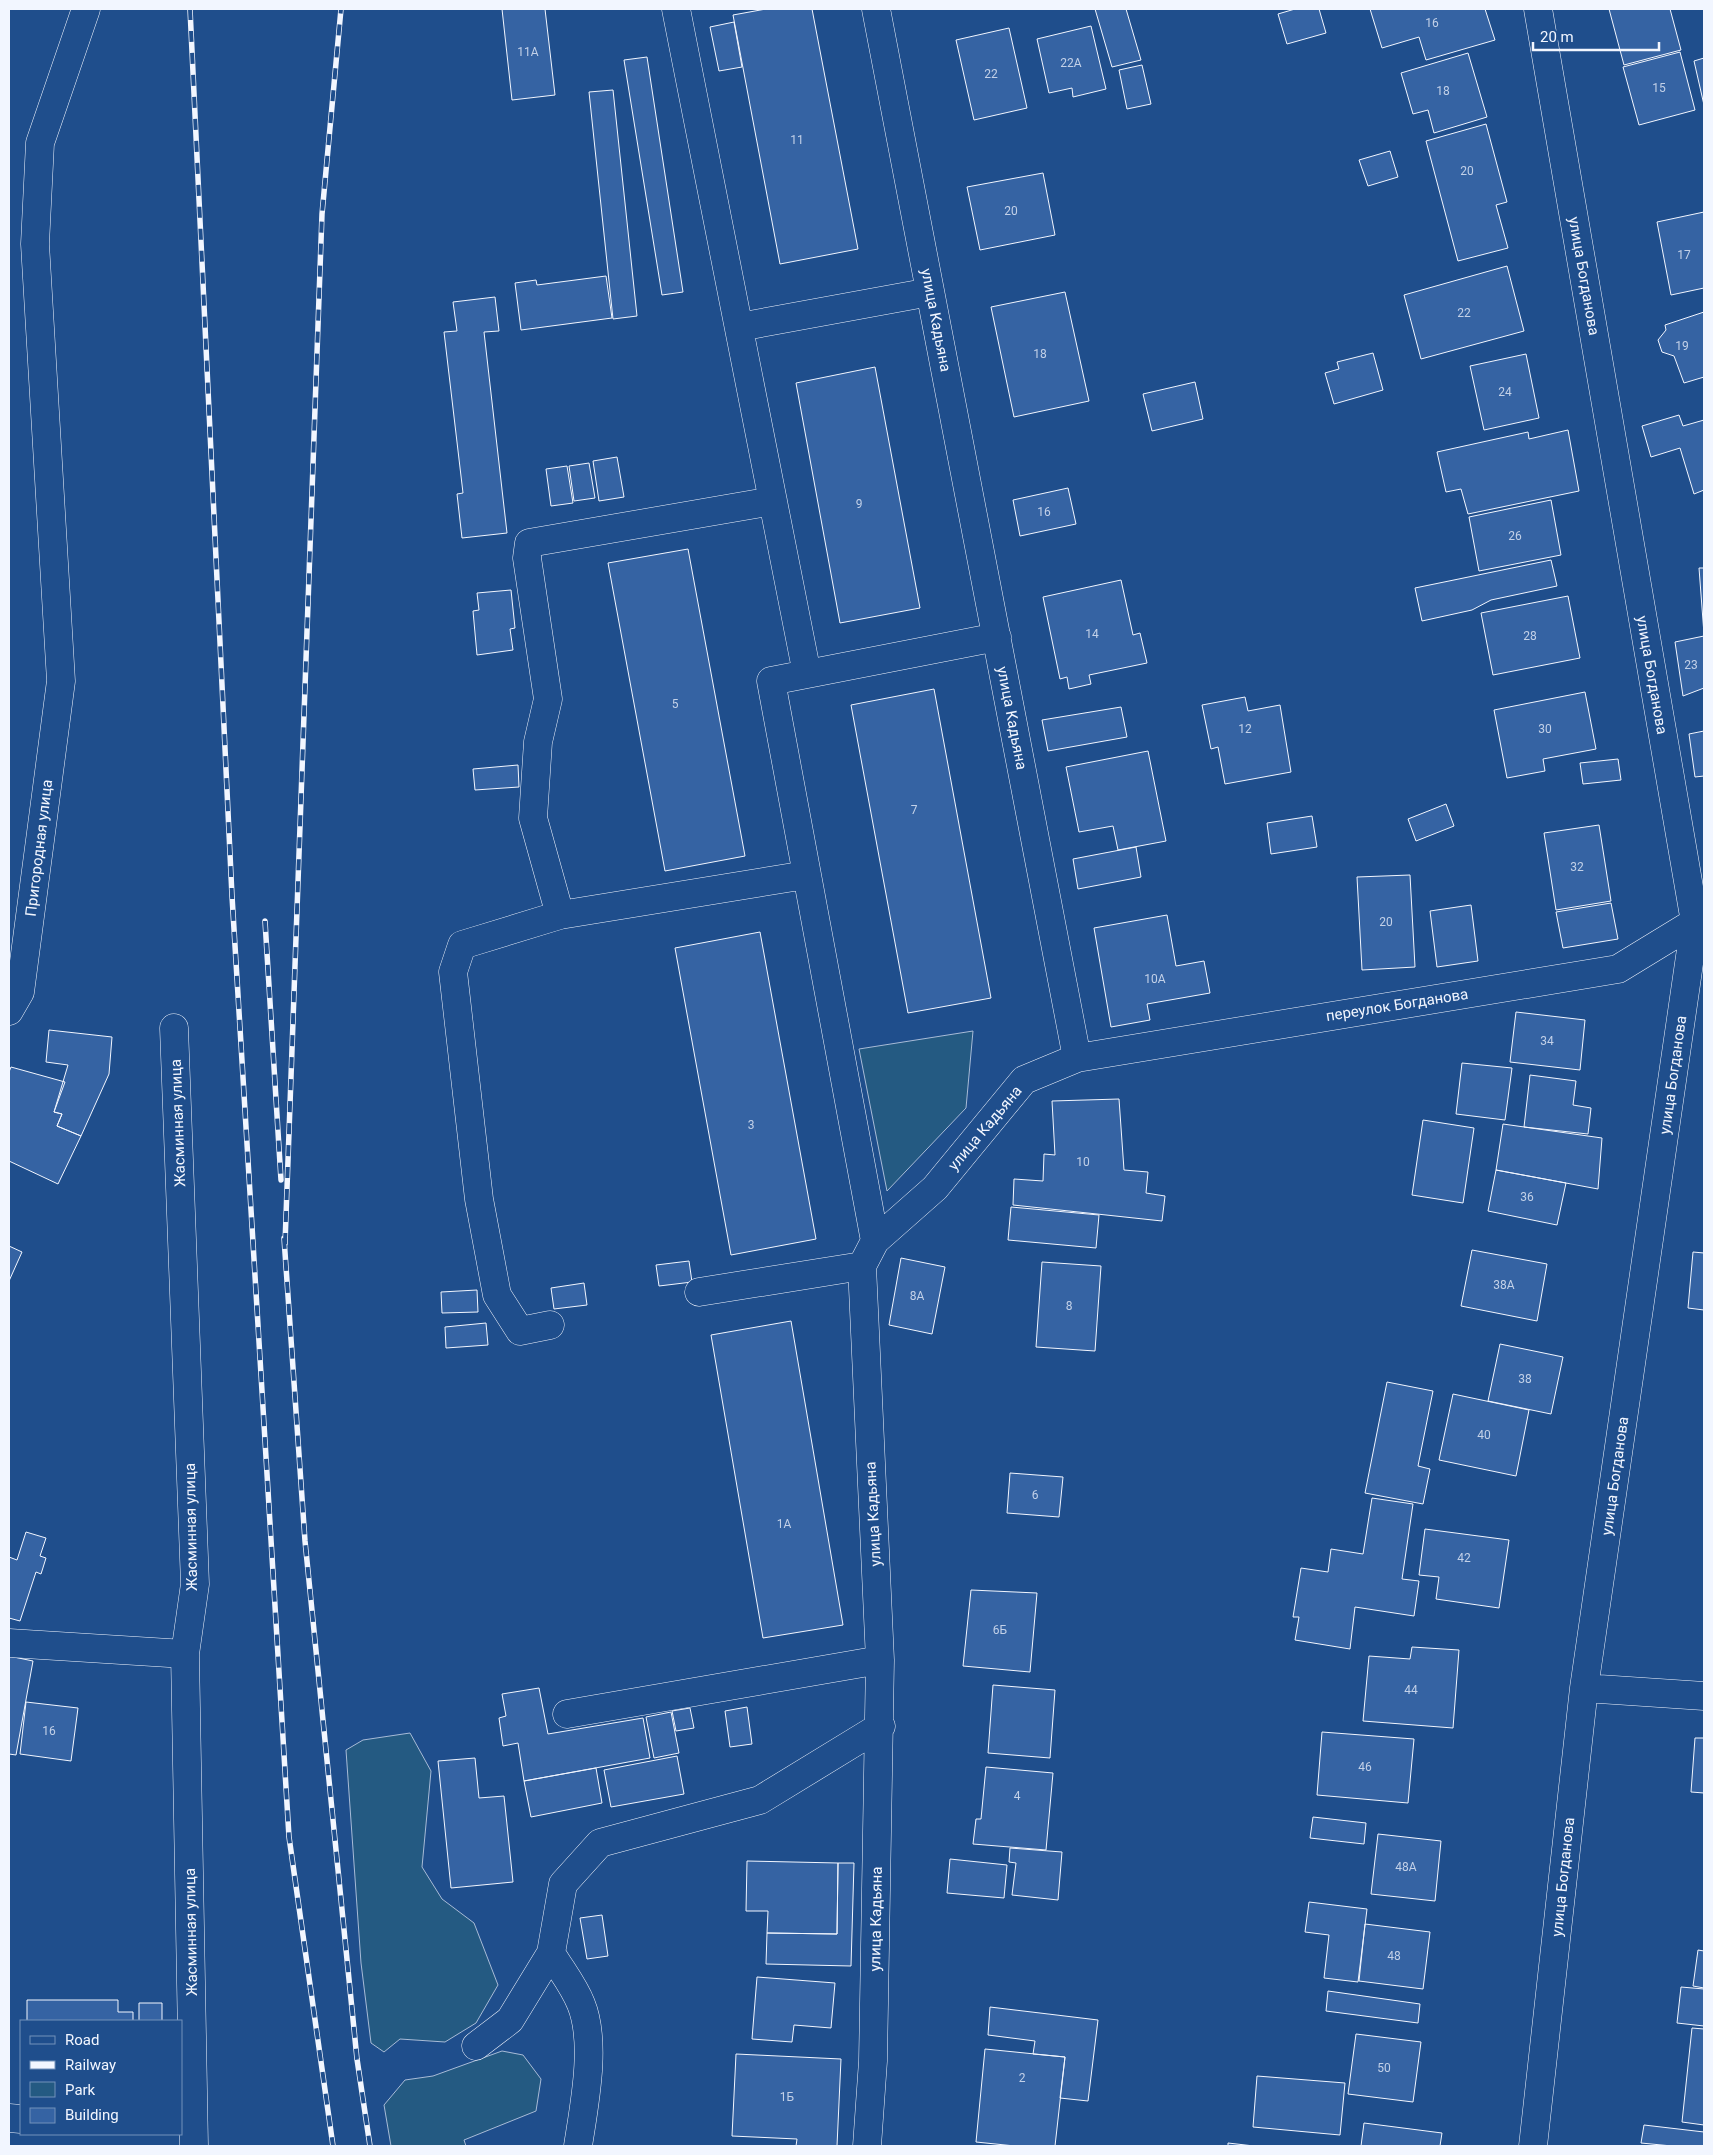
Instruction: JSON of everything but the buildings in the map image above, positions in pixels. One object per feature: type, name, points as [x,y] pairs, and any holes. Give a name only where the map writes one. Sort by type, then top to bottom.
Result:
[{"type":"street","name":"Пригородная улица","points":[[9,1011],[20,992],[61,681],[35,244],[40,143],[86,9]]},
{"type":"street","points":[[676,9],[807,674]]},
{"type":"street","name":"улица Кадьяна","points":[[867,2146],[873,2061],[880,1660],[862,1266],[875,1241],[935,1188],[1024,1080],[1077,1058],[876,9]]},
{"type":"street","name":"улица Богданова","points":[[1533,2146],[1584,1688],[1700,921],[1538,9]]},
{"type":"street","points":[[739,327],[930,292]]},
{"type":"street","points":[[560,915],[533,818],[538,742],[548,699],[527,558],[529,543],[773,501]]},
{"type":"street","points":[[875,1241],[771,682],[997,637]]},
{"type":"street","points":[[550,1325],[520,1331],[497,1295],[479,1199],[453,972],[462,945],[560,915],[806,875]]},
{"type":"street","name":"переулок Богданова","points":[[1077,1058],[1618,969],[1700,921]]},
{"type":"street","name":"Жасминная улица","points":[[174,1028],[195,1584],[185,1654],[190,2138]]},
{"type":"street","points":[[699,1292],[862,1266]]},
{"type":"street","points":[[9,1643],[185,1654]]},
{"type":"street","points":[[567,1714],[880,1660]]},
{"type":"street","points":[[1584,1688],[1704,1696]]},
{"type":"street","points":[[476,2046],[510,2020],[551,1953],[563,1884],[600,1843],[760,1800],[880,1726]]},
{"type":"street","points":[[551,1953],[581,2004],[588,2042],[588,2084],[578,2146]]},
{"type":"green space","points":[[973,1031],[966,1108],[887,1191],[859,1049]]},
{"type":"green space","points":[[410,1733],[431,1771],[422,1867],[442,1899],[474,1923],[498,1985],[476,2023],[445,2042],[400,2039],[384,2052],[371,2043],[361,1963],[346,1750],[363,1740]]},
{"type":"green space","points":[[502,2051],[523,2055],[541,2079],[536,2111],[464,2140],[466,2146],[391,2146],[384,2105],[405,2080],[433,2076]]},
{"type":"railway","points":[[190,9],[232,896],[289,1837],[333,2146]]},
{"type":"railway","points":[[285,1244],[322,214],[341,9]]},
{"type":"railway","points":[[265,921],[281,1180]]},
{"type":"railway","points":[[284,1238],[305,1541],[357,2059],[370,2146]]}]
